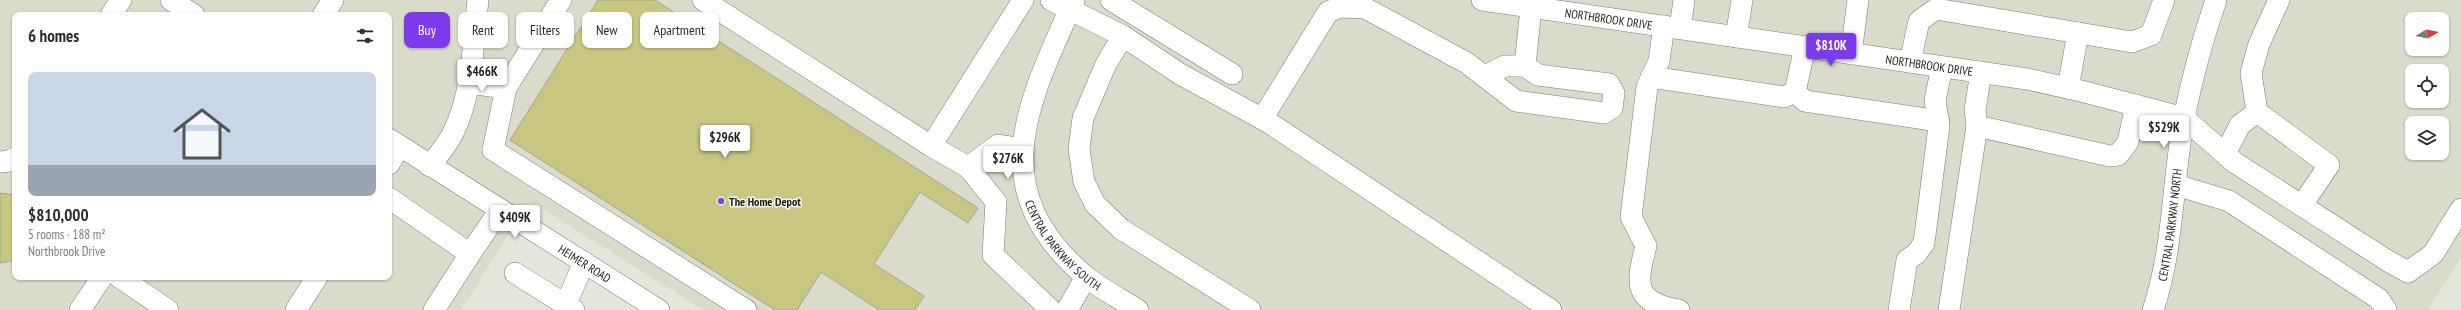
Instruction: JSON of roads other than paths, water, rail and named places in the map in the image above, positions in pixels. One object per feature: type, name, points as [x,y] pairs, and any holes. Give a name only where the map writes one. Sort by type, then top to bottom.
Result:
[{"type":"street","points":[[113,12],[121,0]]},
{"type":"street","points":[[171,0],[189,12]]},
{"type":"street","points":[[325,12],[333,0]]},
{"type":"street","points":[[430,166],[453,134],[461,114],[468,83],[478,0]]},
{"type":"street","points":[[703,0],[931,146],[968,167],[996,202],[993,255],[1050,310]]},
{"type":"street","points":[[931,146],[1023,0]]},
{"type":"street","points":[[1051,0],[1072,5],[1123,36],[1180,74],[1262,119],[1551,310]]},
{"type":"street","points":[[1111,0],[1232,74]]},
{"type":"street","points":[[1679,310],[1662,307],[1647,300],[1639,284],[1638,275],[1646,246],[1631,217],[1647,87],[1684,0]]},
{"type":"street","points":[[1736,37],[1742,0]]},
{"type":"street","points":[[1851,54],[1858,0]]},
{"type":"street","points":[[1910,62],[1919,21],[1936,9],[2132,42],[2151,35],[2164,0]]},
{"type":"street","name":"CENTRAL PARKWAY NORTH","points":[[2153,310],[2167,254],[2184,118],[2208,24],[2216,0]]},
{"type":"street","points":[[2279,0],[2259,44],[2251,73],[2257,112],[2329,166],[2302,206]]},
{"type":"street","name":"NORTHBROOK DRIVE","points":[[1489,1],[1981,72],[2068,88],[2184,118]]},
{"type":"street","points":[[554,2],[506,88],[493,150],[746,310]]},
{"type":"street","name":"CENTRAL PARKWAY SOUTH","points":[[1072,5],[1048,54],[1024,127],[1023,149],[1026,192],[1034,214],[1047,236],[1064,257],[1086,277],[1138,310]]},
{"type":"street","points":[[1262,119],[1328,12],[1340,7],[1364,8],[1431,42],[1468,63],[1516,101],[1604,113],[1612,108],[1614,93],[1609,84],[1538,75],[1525,66],[1505,66],[1485,76]]},
{"type":"street","points":[[1525,66],[1531,8]]},
{"type":"street","points":[[2068,88],[2078,33]]},
{"type":"street","points":[[1123,36],[1106,64],[1083,118],[1079,149],[1084,182],[1095,204],[1120,229],[1250,310]]},
{"type":"street","points":[[1795,92],[1805,47]]},
{"type":"street","points":[[1900,310],[1907,260],[1916,254],[1924,243],[1938,121],[1935,100],[1942,67]]},
{"type":"street","points":[[1949,310],[1977,126],[1975,110],[1981,72]]},
{"type":"street","points":[[1651,77],[1784,97],[1795,92]]},
{"type":"street","points":[[468,83],[506,88]]},
{"type":"street","points":[[1795,92],[1805,101],[1938,121]]},
{"type":"street","points":[[1977,126],[2110,156],[2118,155],[2128,142],[2136,105]]},
{"type":"street","points":[[2225,154],[2240,126],[2257,112]]},
{"type":"street","points":[[2184,118],[2225,154],[2302,206],[2388,261],[2408,272],[2433,254],[2461,209]]},
{"type":"street","points":[[968,167],[998,145],[1023,149]]},
{"type":"street","name":"HEIMER ROAD","points":[[393,150],[430,166],[660,310]]},
{"type":"street","points":[[0,162],[12,160]]},
{"type":"street","points":[[2176,185],[2229,201],[2379,299],[2386,310]]},
{"type":"street","points":[[392,200],[470,254]]},
{"type":"street","points":[[434,310],[500,210]]},
{"type":"street","points":[[515,274],[570,307],[584,262]]},
{"type":"street","points":[[1067,310],[1086,277]]},
{"type":"street","points":[[80,310],[100,280]]},
{"type":"street","points":[[123,280],[168,310]]},
{"type":"street","points":[[296,310],[315,280]]},
{"type":"place","name":"The Home Depot","points":[[721,201]]}]
